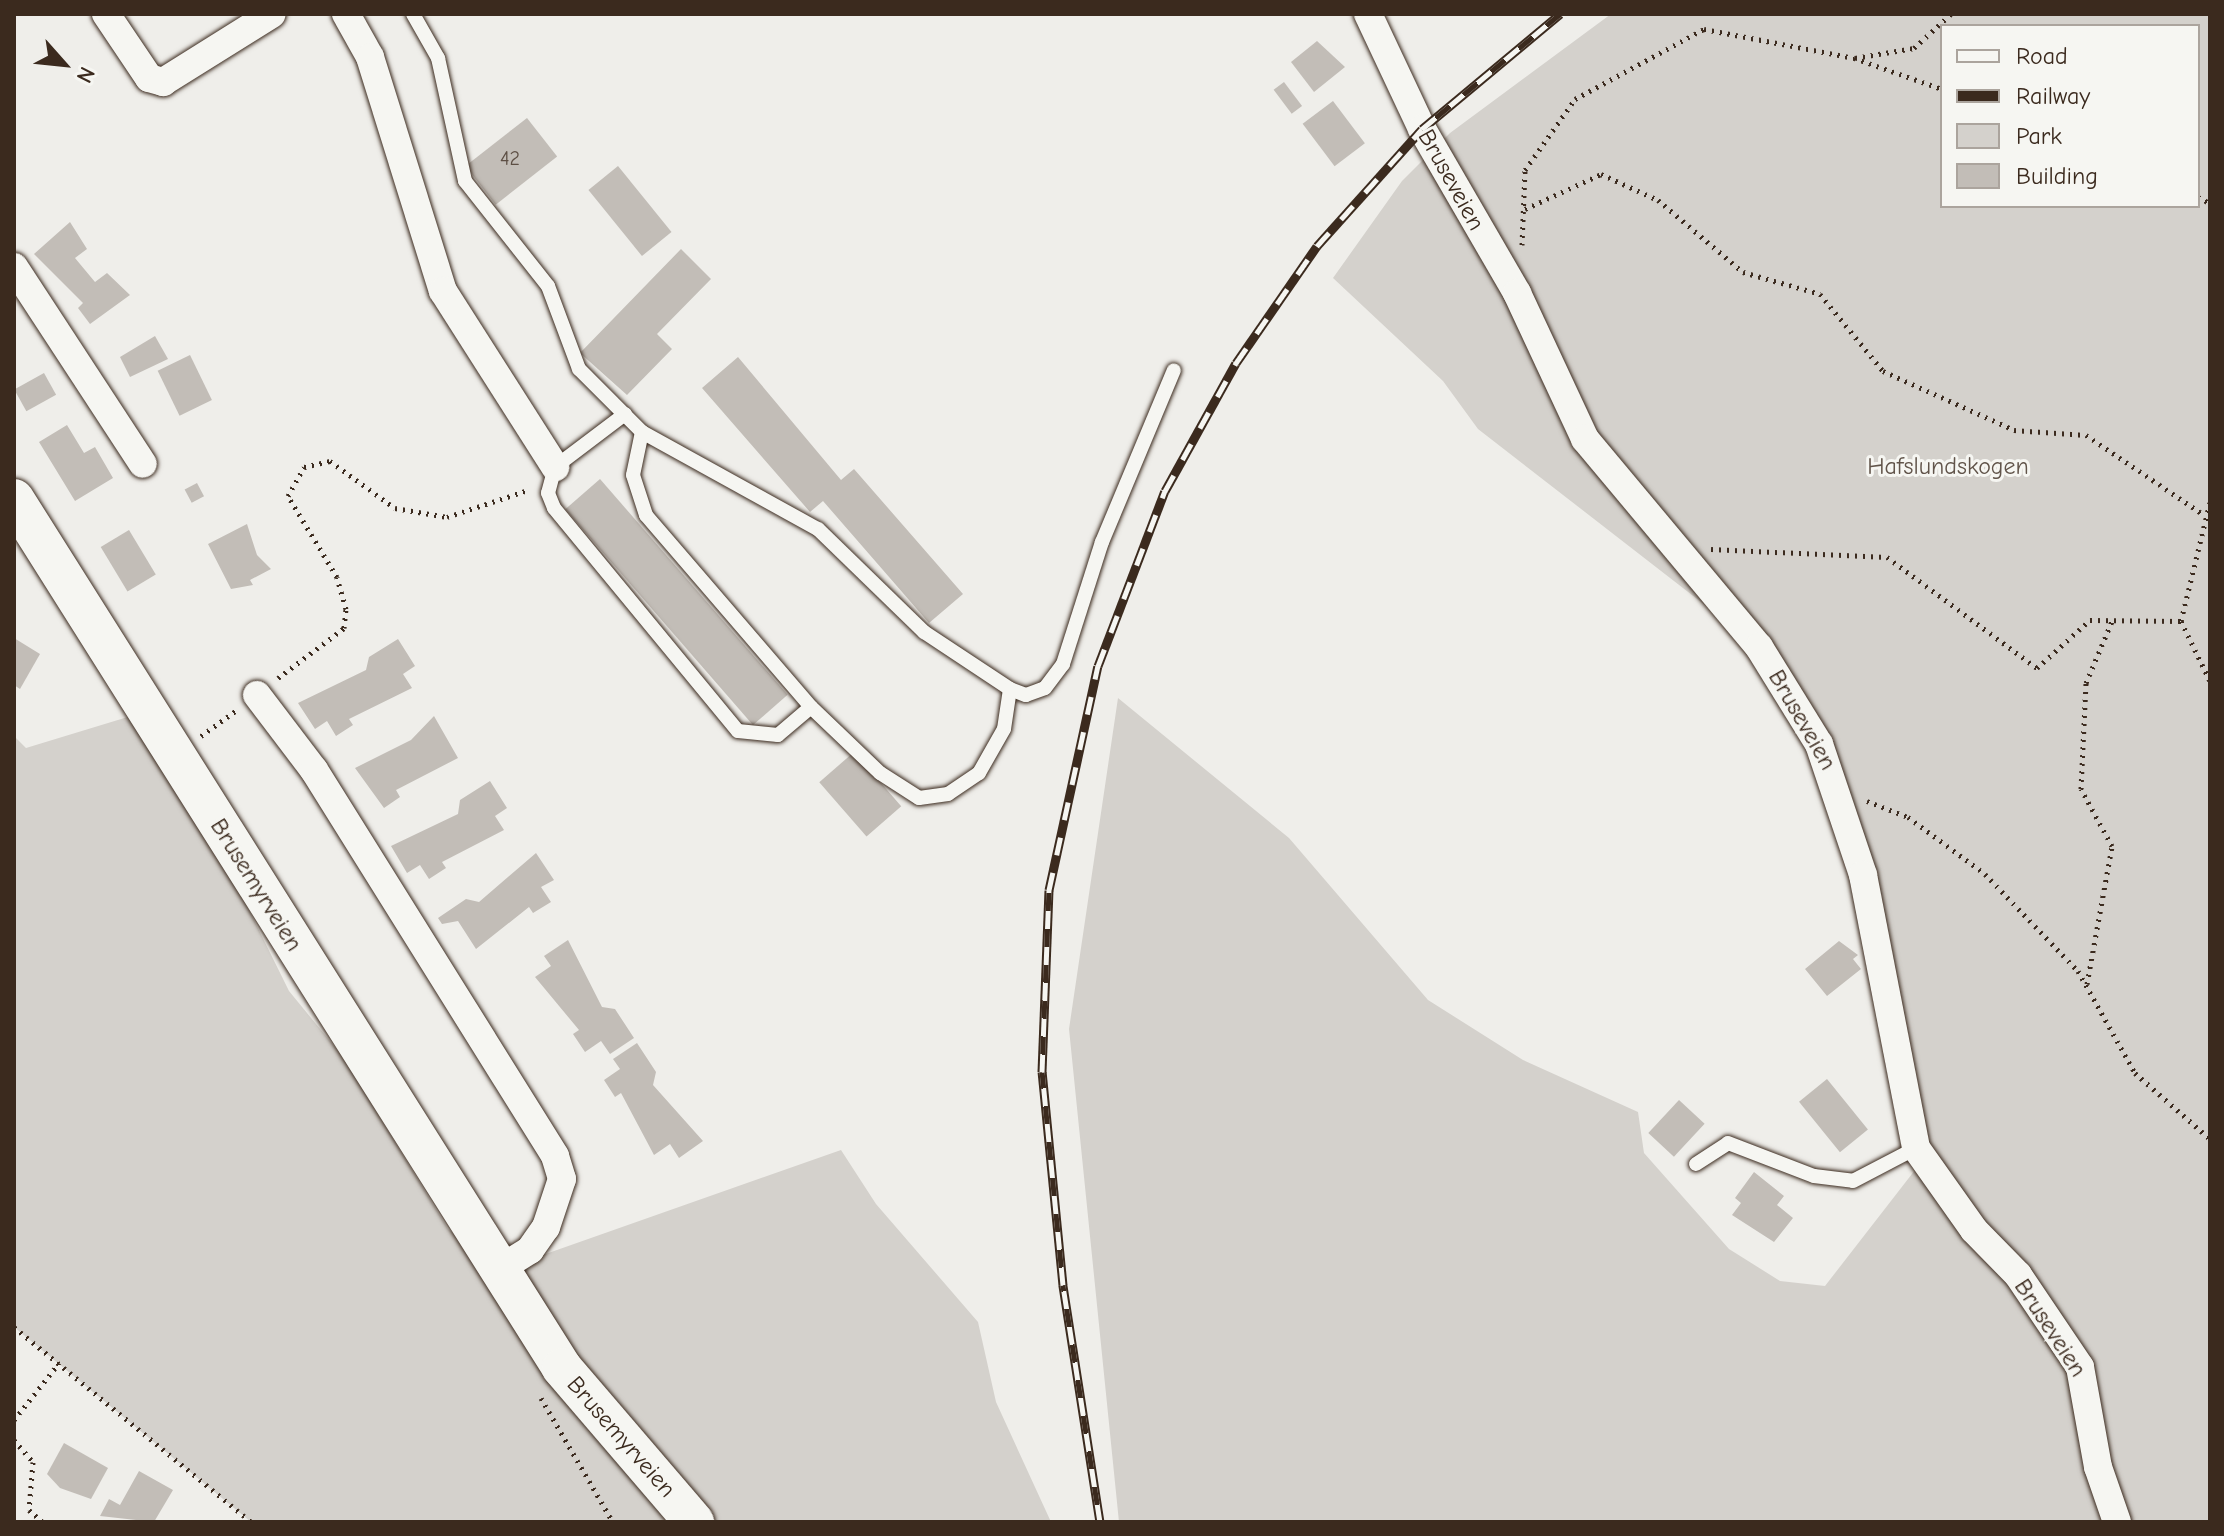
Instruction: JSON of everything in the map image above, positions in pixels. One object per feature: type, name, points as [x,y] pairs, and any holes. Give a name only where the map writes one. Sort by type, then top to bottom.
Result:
[{"type":"street","points":[[106,14],[149,78],[163,82],[272,14]]},
{"type":"street","points":[[346,14],[370,57],[443,291],[552,475]]},
{"type":"street","name":"Bruseveien","points":[[1368,14],[1450,181],[1517,293],[1585,439],[1759,647],[1840,790],[1893,1007],[1916,1148],[1974,1230],[2018,1275],[2080,1367],[2095,1456],[2117,1522]]},
{"type":"street","points":[[14,267],[143,464]]},
{"type":"street","name":"Brusemyrveien","points":[[15,503],[497,1271],[562,1368],[694,1522]]},
{"type":"street","points":[[257,695],[314,770],[555,1156],[562,1179],[546,1227],[530,1250],[497,1271]]},
{"type":"lane","points":[[413,14],[438,58],[465,181],[548,286],[579,369],[642,432],[818,529],[924,632],[1010,689],[1026,695],[1045,688],[1063,664],[1102,542],[1174,370]]},
{"type":"lane","points":[[625,414],[552,475],[554,508],[738,731],[778,735],[811,707]]},
{"type":"lane","points":[[642,432],[633,475],[646,515],[811,707],[880,773],[919,798],[948,794],[979,773],[1004,729],[1010,689]]},
{"type":"lane","points":[[1696,1164],[1728,1143],[1814,1176],[1853,1181],[1916,1148]]},
{"type":"path","points":[[1854,58],[1914,48],[1940,24]]},
{"type":"path","points":[[1517,293],[1525,209],[1525,170],[1575,99],[1704,29],[1854,58],[1940,88]]},
{"type":"path","points":[[1525,209],[1601,174],[1658,200],[1743,272],[1820,294],[1883,371],[2014,430],[2086,435],[2204,515]]},
{"type":"path","points":[[175,756],[344,628],[337,577],[288,496],[304,467],[330,461],[395,508],[447,517],[552,475]]},
{"type":"path","points":[[2210,502],[2204,515],[2181,621],[2210,681]]},
{"type":"path","points":[[1677,548],[1887,557],[2037,668],[2090,620],[2181,621]]},
{"type":"path","points":[[2086,986],[2112,846],[2081,789],[2086,683],[2112,621]]},
{"type":"path","points":[[1840,790],[1908,817],[1985,874],[2086,986],[2135,1073],[2210,1139]]},
{"type":"path","points":[[14,1327],[251,1522]]},
{"type":"path","points":[[14,1420],[59,1363]]},
{"type":"path","points":[[14,1440],[33,1462],[29,1510],[43,1522]]},
{"type":"green space","name":"Hafslundskogen","points":[[1611,14],[2210,14],[2210,1522],[1119,1522],[1069,1029],[1118,698],[1289,838],[1428,1000],[1523,1060],[1638,1112],[1644,1153],[1729,1249],[1780,1281],[1825,1286],[1915,1170],[1840,790],[1759,647],[1478,429],[1443,381],[1333,278],[1402,181],[1450,133]]},
{"type":"green space","points":[[131,716],[239,890],[289,991],[343,1057],[448,1229],[497,1271],[841,1150],[876,1204],[978,1322],[996,1402],[1051,1522],[251,1522],[14,1327],[14,736],[26,748]]},
{"type":"building","points":[[1317,41],[1345,67],[1314,92],[1291,62]]},
{"type":"building","points":[[1284,82],[1302,106],[1292,114],[1274,90]]},
{"type":"building","points":[[1333,101],[1365,143],[1335,166],[1303,124]]},
{"type":"building","points":[[527,118],[557,157],[496,205],[466,166]]},
{"type":"building","points":[[618,166],[671,232],[642,256],[588,190]]},
{"type":"building","points":[[70,222],[87,249],[75,258],[95,282],[107,273],[130,295],[90,324],[78,308],[83,303],[34,254]]},
{"type":"building","points":[[681,249],[711,279],[657,334],[672,349],[627,395],[580,353]]},
{"type":"building","points":[[155,336],[168,359],[130,377],[120,357]]},
{"type":"building","points":[[190,355],[212,400],[180,416],[158,371]]},
{"type":"building","points":[[738,357],[841,480],[854,469],[963,594],[929,623],[823,501],[810,512],[702,388]]},
{"type":"building","points":[[44,373],[56,395],[26,411],[14,389]]},
{"type":"building","points":[[67,425],[84,453],[95,447],[113,478],[75,501],[39,442]]},
{"type":"building","points":[[600,479],[788,695],[753,725],[565,509]]},
{"type":"building","points":[[197,483],[204,496],[192,503],[185,490]]},
{"type":"building","points":[[247,524],[257,555],[271,569],[250,580],[253,585],[231,589],[208,544]]},
{"type":"building","points":[[129,530],[156,575],[127,592],[101,547]]},
{"type":"building","points":[[14,638],[40,654],[20,689],[14,685]]},
{"type":"building","points":[[398,639],[415,666],[403,674],[412,688],[349,719],[353,725],[336,736],[327,721],[315,729],[298,703],[366,670],[369,657]]},
{"type":"building","points":[[434,716],[458,758],[396,790],[400,797],[384,808],[355,768],[411,740]]},
{"type":"building","points":[[854,752],[901,806],[867,837],[819,782]]},
{"type":"building","points":[[490,781],[507,808],[495,816],[504,830],[442,862],[446,868],[429,879],[420,865],[407,873],[391,846],[458,814],[460,800]]},
{"type":"building","points":[[536,853],[554,880],[541,887],[551,902],[533,913],[529,907],[476,949],[458,921],[442,924],[438,918],[466,899],[479,902]]},
{"type":"building","points":[[568,940],[602,1007],[615,1009],[634,1038],[610,1054],[601,1041],[585,1052],[573,1034],[579,1030],[535,977],[551,966],[544,956]]},
{"type":"building","points":[[1839,941],[1858,955],[1853,959],[1861,969],[1827,996],[1805,969]]},
{"type":"building","points":[[637,1043],[656,1072],[653,1085],[703,1141],[679,1158],[670,1144],[654,1155],[621,1093],[615,1097],[604,1080],[620,1069],[613,1059]]},
{"type":"building","points":[[1827,1079],[1868,1130],[1840,1152],[1799,1102]]},
{"type":"building","points":[[1679,1100],[1705,1124],[1674,1157],[1648,1133]]},
{"type":"building","points":[[1754,1172],[1784,1196],[1777,1205],[1793,1218],[1774,1242],[1732,1215],[1741,1203],[1735,1198]]},
{"type":"building","points":[[64,1443],[108,1468],[91,1499],[60,1488],[47,1474]]},
{"type":"building","points":[[139,1471],[173,1490],[154,1522],[100,1516],[109,1499],[120,1505]]},
{"type":"railway","points":[[1100,1522],[1063,1285],[1042,1072],[1049,890],[1098,666],[1165,491],[1236,363],[1317,246],[1422,129],[1560,14]]}]
